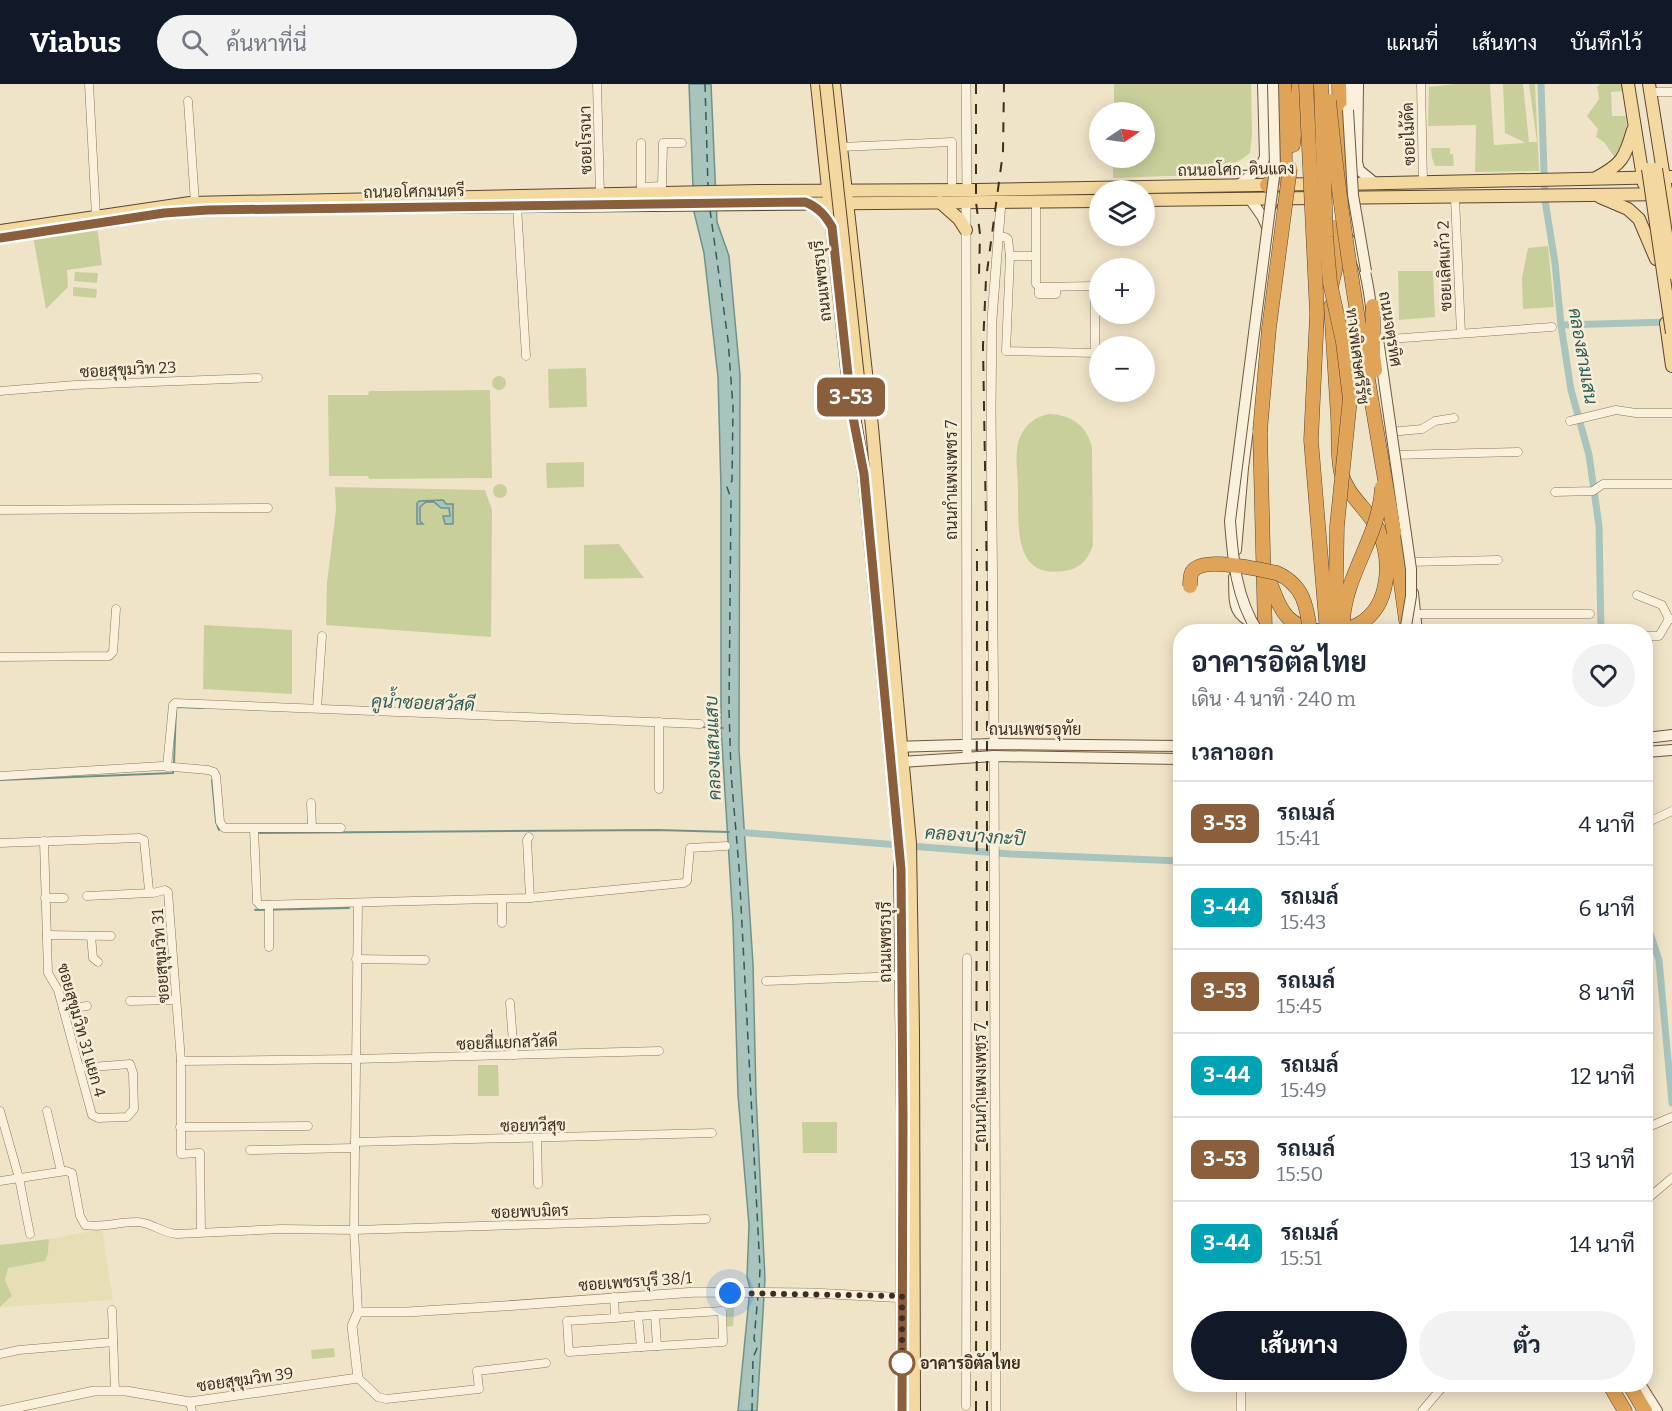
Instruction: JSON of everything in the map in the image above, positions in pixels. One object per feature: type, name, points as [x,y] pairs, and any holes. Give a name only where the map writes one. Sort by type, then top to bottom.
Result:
[{"type":"highway","points":[[1267,185],[1280,176],[1285,163],[1284,84]]},
{"type":"highway","points":[[1262,624],[1260,431],[1269,328],[1288,190],[1299,84]]},
{"type":"highway","points":[[1306,84],[1317,314],[1311,440],[1326,624]]},
{"type":"highway","name":"ทางพิเศษศรีรัช","points":[[1321,84],[1326,237],[1330,283],[1343,342],[1350,399],[1337,526],[1336,579],[1339,624]]},
{"type":"highway","points":[[1327,84],[1365,369],[1401,577],[1405,624]]},
{"type":"highway","points":[[1339,84],[1341,169],[1343,177],[1349,184]]},
{"type":"highway","points":[[1334,227],[1338,258],[1330,291],[1341,469],[1351,495],[1378,529],[1383,546],[1386,576],[1384,593],[1378,606],[1360,624]]},
{"type":"highway","points":[[1342,624],[1351,581],[1370,541],[1382,499],[1385,441],[1372,356],[1373,306]]},
{"type":"highway","points":[[1383,546],[1401,577]]},
{"type":"highway","points":[[1190,586],[1192,572],[1197,567],[1208,564],[1277,573],[1285,576],[1300,590],[1306,602],[1309,624]]},
{"type":"highway","points":[[1263,567],[1283,612],[1295,624]]},
{"type":"highway","points":[[1614,1392],[1625,1411]]},
{"type":"highway","points":[[1634,1392],[1645,1411]]},
{"type":"main road","name":"ถนนเพชรบุรี","points":[[818,84],[852,412],[870,473]]},
{"type":"main road","name":"ถนนเพชรบุรี","points":[[826,84],[870,473]]},
{"type":"main road","name":"ถนนเพชรบุรี","points":[[834,84],[855,276],[870,473],[905,848],[902,976],[907,1041]]},
{"type":"main road","points":[[1239,185],[1260,168],[1265,157],[1263,84]]},
{"type":"main road","points":[[1258,624],[1239,591],[1233,562],[1230,521],[1275,169],[1273,84]]},
{"type":"main road","name":"ถนนจตุรทิศ","points":[[1349,84],[1353,195],[1373,306],[1411,569],[1411,596],[1407,624]]},
{"type":"main road","points":[[1358,84],[1357,162],[1359,170],[1377,184]]},
{"type":"main road","points":[[1628,84],[1635,126],[1656,174],[1669,194],[1672,228]]},
{"type":"main road","points":[[1635,84],[1656,174],[1672,273]]},
{"type":"main road","points":[[1648,87],[1672,366]]},
{"type":"main road","points":[[1648,87],[1656,131],[1663,152],[1672,164]]},
{"type":"main road","points":[[822,118],[828,125],[837,122],[838,118]]},
{"type":"main road","points":[[1592,180],[1612,169],[1626,156],[1635,126]]},
{"type":"main road","points":[[1656,131],[1656,174],[1646,195],[1669,332]]},
{"type":"main road","points":[[843,161],[851,175],[863,185],[874,190]]},
{"type":"main road","points":[[826,162],[823,180],[806,197],[818,208],[832,227]]},
{"type":"main road","name":"ถนนอโศก-ดินแดง","points":[[846,196],[884,202],[940,202],[966,196],[1239,185],[1592,180],[1656,174]]},
{"type":"main road","name":"ถนนอโศก-ดินแดง","points":[[829,197],[874,190],[951,190],[966,196],[1001,202],[1089,201]]},
{"type":"main road","name":"ถนนอโศกมนตรี","points":[[0,231],[195,203],[646,194],[829,197]]},
{"type":"main road","name":"ถนนอโศกมนตรี","points":[[0,238],[164,213],[200,210],[517,206],[646,194]]},
{"type":"main road","name":"ถนนอโศก-ดินแดง","points":[[1155,200],[1669,194]]},
{"type":"main road","points":[[1598,196],[1628,209],[1639,219],[1656,259]]},
{"type":"main road","points":[[1334,227],[1334,204],[1345,198]]},
{"type":"main road","points":[[1250,199],[1262,216],[1272,240]]},
{"type":"main road","points":[[1251,624],[1242,618],[1235,600],[1234,576],[1243,468],[1272,240],[1276,220],[1288,199]]},
{"type":"main road","points":[[849,225],[852,217],[860,210],[872,204],[884,202]]},
{"type":"main road","points":[[940,202],[959,219],[966,230]]},
{"type":"main road","name":"ถนนจตุรทิศ","points":[[1334,227],[1350,240],[1360,253],[1366,273],[1416,624]]},
{"type":"main road","points":[[838,278],[847,270],[855,276]]},
{"type":"main road","points":[[1653,737],[1672,735]]},
{"type":"main road","name":"ถนนเพชรอุทัย","points":[[895,747],[994,744],[1173,746]]},
{"type":"main road","name":"ถนนเพชรบุรี","points":[[895,747],[901,762],[905,848],[908,1298],[914,1411]]},
{"type":"main road","points":[[925,747],[921,756],[927,760]]},
{"type":"main road","points":[[1653,751],[1671,750]]},
{"type":"main road","name":"ถนนเพชรอุทัย","points":[[901,762],[994,756],[1173,759]]},
{"type":"main road","name":"ถนนเพชรบุรี","points":[[902,1411],[908,1298]]},
{"type":"main road","points":[[1620,1392],[1632,1411]]},
{"type":"main road","points":[[1645,1392],[1657,1411]]},
{"type":"street","points":[[89,84],[96,216]]},
{"type":"street","name":"ซอยโรจนา","points":[[597,84],[600,195]]},
{"type":"street","name":"ถนนกำแพงเพชร 7","points":[[966,84],[967,757]]},
{"type":"street","name":"ซอยไม้ดัด","points":[[1421,84],[1423,183]]},
{"type":"street","points":[[1648,87],[1672,92]]},
{"type":"street","points":[[188,101],[195,203]]},
{"type":"street","points":[[841,147],[951,141],[951,190]]},
{"type":"street","points":[[641,143],[646,194],[662,186],[663,143],[682,143]]},
{"type":"street","name":"ซอยเลิศแก้ว 2","points":[[1455,198],[1461,333]]},
{"type":"street","points":[[998,237],[1008,238],[1010,256],[1006,351],[1095,353],[1095,286],[1039,287],[1036,284],[1036,201]]},
{"type":"street","points":[[994,744],[992,319],[1001,202]]},
{"type":"street","points":[[517,206],[526,356]]},
{"type":"street","points":[[1010,256],[1035,256]]},
{"type":"street","name":"ซอยเลิศแก้ว 2","points":[[1376,340],[1552,327]]},
{"type":"street","name":"ซอยสุขุมวิท 23","points":[[0,391],[75,385],[258,378]]},
{"type":"street","points":[[1572,421],[1616,410],[1636,413],[1672,413]]},
{"type":"street","points":[[1390,432],[1422,429],[1435,421],[1454,418]]},
{"type":"street","points":[[1393,455],[1518,452]]},
{"type":"street","points":[[1555,492],[1590,492],[1602,485],[1672,484]]},
{"type":"street","points":[[0,510],[268,508]]},
{"type":"street","points":[[1409,562],[1498,560]]},
{"type":"street","points":[[1637,595],[1662,605],[1671,619],[1659,636],[1653,636]]},
{"type":"street","points":[[0,657],[109,656],[113,652],[116,609]]},
{"type":"street","points":[[1415,614],[1590,614]]},
{"type":"street","points":[[317,708],[322,636]]},
{"type":"street","points":[[167,767],[175,702],[659,725],[700,724]]},
{"type":"street","points":[[659,725],[659,789]]},
{"type":"street","name":"ถนนกำแพงเพชร 7","points":[[994,756],[996,1411]]},
{"type":"street","points":[[0,776],[167,767],[212,771],[217,780],[221,826],[230,829],[254,830],[341,828]]},
{"type":"street","points":[[310,803],[312,828]]},
{"type":"street","points":[[1653,819],[1672,811]]},
{"type":"street","points":[[254,830],[257,902],[269,908],[530,898],[684,883],[687,881],[690,848],[726,846]]},
{"type":"street","points":[[529,837],[527,840],[530,898]]},
{"type":"street","name":"ซอยสุขุมวิท 31","points":[[0,843],[142,838],[146,844],[150,892],[165,890],[168,892],[181,1061],[181,1154],[200,1153],[201,1232]]},
{"type":"street","name":"ซอยสุขุมวิท 31 แยก 4","points":[[44,841],[48,973],[58,990],[92,1115],[95,1118],[127,1117],[132,1114],[134,1109],[133,1066],[130,1064],[80,1068]]},
{"type":"street","points":[[87,896],[150,892]]},
{"type":"street","points":[[45,898],[64,898]]},
{"type":"street","points":[[502,899],[502,923]]},
{"type":"street","points":[[358,903],[354,1230],[358,1312],[352,1326],[358,1378],[378,1397],[386,1399],[478,1389],[477,1371],[546,1363]]},
{"type":"street","points":[[269,908],[269,947]]},
{"type":"street","points":[[47,935],[111,936]]},
{"type":"street","points":[[91,936],[93,958],[98,962]]},
{"type":"street","points":[[966,1406],[967,958]]},
{"type":"street","points":[[356,959],[425,960]]},
{"type":"street","points":[[766,981],[902,976]]},
{"type":"street","points":[[130,1001],[176,1000]]},
{"type":"street","points":[[510,1003],[514,1055]]},
{"type":"street","points":[[63,1008],[87,1006]]},
{"type":"street","name":"ซอยสี่แยกสวัสดี","points":[[356,1059],[659,1051]]},
{"type":"street","points":[[181,1061],[356,1059]]},
{"type":"street","points":[[0,1111],[19,1178],[30,1234]]},
{"type":"street","points":[[0,1181],[61,1171],[47,1111]]},
{"type":"street","points":[[1653,1125],[1672,1117]]},
{"type":"street","points":[[180,1127],[308,1126]]},
{"type":"street","name":"ซอยทวีสุข","points":[[250,1150],[712,1133]]},
{"type":"street","points":[[537,1138],[538,1184]]},
{"type":"street","name":"ซอยพบมิตร","points":[[61,1171],[72,1173],[80,1216],[85,1225],[136,1221],[169,1234],[281,1229],[354,1230],[706,1219]]},
{"type":"street","points":[[1653,1194],[1669,1180]]},
{"type":"street","name":"ซอยเพชรบุรี 38/1","points":[[358,1312],[407,1312],[696,1292],[908,1298]]},
{"type":"street","points":[[614,1297],[615,1318]]},
{"type":"street","points":[[112,1310],[115,1391]]},
{"type":"street","points":[[722,1311],[723,1342],[569,1352],[567,1321],[615,1318],[722,1311]]},
{"type":"street","points":[[655,1315],[657,1346]]},
{"type":"street","points":[[638,1316],[641,1347]]},
{"type":"street","points":[[0,1354],[19,1350],[113,1342]]},
{"type":"street","name":"ซอยสุขุมวิท 39","points":[[0,1411],[29,1408],[83,1392],[115,1391],[191,1406],[358,1378]]},
{"type":"street","points":[[1241,1392],[1241,1411]]},
{"type":"street","points":[[1422,1411],[1438,1392]]},
{"type":"shaded area","points":[[102,1229],[113,1300],[1,1307],[12,1296],[5,1280],[8,1268],[48,1253],[49,1239]]},
{"type":"green space","points":[[1114,84],[1251,84],[1250,153],[1233,163],[1203,164],[1199,175],[1113,178],[1113,168],[1155,168],[1155,102],[1114,102]]},
{"type":"green space","points":[[1490,84],[1494,145],[1524,143],[1505,133],[1503,84],[1523,84],[1529,142],[1537,142],[1529,84],[1535,84],[1539,171],[1475,172],[1476,125],[1428,126],[1429,87]]},
{"type":"green space","points":[[1600,84],[1623,84],[1624,91],[1611,92],[1612,116],[1626,116],[1627,123],[1622,147],[1615,158],[1604,142],[1596,137],[1598,129],[1587,116],[1599,99],[1597,87]]},
{"type":"green space","points":[[1431,148],[1450,148],[1454,166],[1435,166]]},
{"type":"green space","points":[[97,226],[102,265],[67,270],[68,287],[46,309],[33,236]]},
{"type":"green space","points":[[1548,246],[1554,307],[1523,309],[1522,278],[1528,248]]},
{"type":"green space","points":[[1398,271],[1433,271],[1435,317],[1399,320]]},
{"type":"green space","points":[[75,272],[98,273],[97,283],[74,281]]},
{"type":"green space","points":[[73,287],[97,289],[96,298],[73,296]]},
{"type":"green space","points":[[586,368],[587,407],[549,408],[548,369]]},
{"type":"green space","points":[[496,376],[502,376],[506,383],[502,390],[496,390],[492,386],[492,380]]},
{"type":"green space","points":[[490,390],[492,478],[369,479],[368,476],[329,476],[328,395],[368,395],[369,391]]},
{"type":"green space","points":[[1049,414],[1065,416],[1077,423],[1086,433],[1092,447],[1093,545],[1083,563],[1064,571],[1047,571],[1035,566],[1027,558],[1019,533],[1017,448],[1023,431],[1029,424]]},
{"type":"green space","points":[[584,462],[584,487],[547,488],[546,463]]},
{"type":"green space","points":[[497,484],[503,484],[507,491],[503,498],[497,498],[493,494],[493,488]]},
{"type":"green space","points":[[335,487],[485,490],[492,510],[491,637],[326,625],[327,583],[336,510]]},
{"type":"green space","points":[[619,544],[644,578],[584,579],[584,545]]},
{"type":"green space","points":[[204,625],[292,630],[292,694],[203,689]]},
{"type":"green space","points":[[478,1065],[498,1065],[499,1096],[478,1096]]},
{"type":"green space","points":[[802,1122],[837,1122],[837,1153],[803,1153]]},
{"type":"green space","points":[[49,1239],[45,1261],[8,1268],[5,1280],[12,1296],[0,1307],[0,1245]]},
{"type":"green space","points":[[735,1299],[733,1326],[726,1327],[728,1300]]},
{"type":"green space","points":[[334,1348],[335,1357],[312,1359],[311,1350]]},
{"type":"water","points":[[689,84],[711,84],[717,222],[729,256],[740,375],[739,750],[753,964],[756,1095],[765,1279],[757,1411],[738,1411],[750,1288],[747,1277],[749,1225],[738,1095],[733,922],[721,728],[721,488],[718,377],[704,253],[694,212]]},
{"type":"water","points":[[443,500],[446,504],[453,504],[453,524],[445,524],[443,516],[450,516],[449,508],[441,508],[434,502],[426,502],[420,507],[420,521],[423,524],[417,524],[417,503],[419,501]]},
{"type":"waterway","name":"คลองสามเสน","points":[[1541,84],[1545,200],[1555,263],[1561,325],[1571,390],[1589,455],[1599,526],[1601,624]]},
{"type":"waterway","points":[[1561,325],[1669,322]]},
{"type":"waterway","name":"คูน้ำซอยสวัสดี","points":[[174,764],[176,707],[204,708]]},
{"type":"waterway","name":"คูน้ำซอยสวัสดี","points":[[701,727],[723,728]]},
{"type":"waterway","name":"คูน้ำซอยสวัสดี","points":[[0,780],[173,773],[173,771]]},
{"type":"waterway","name":"คูน้ำซอยสวัสดี","points":[[212,780],[216,822],[219,830]]},
{"type":"waterway","name":"คูน้ำซอยสวัสดี","points":[[259,833],[657,830],[729,832]]},
{"type":"waterway","name":"คลองบางกะปิ","points":[[737,832],[1010,854],[1173,861]]},
{"type":"waterway","name":"คูน้ำซอยสวัสดี","points":[[255,910],[349,908]]},
{"type":"waterway","name":"คลองสามเสน","points":[[1653,942],[1659,960],[1672,1103]]},
{"type":"ferry route","points":[[705,84],[708,187]]},
{"type":"ferry route","points":[[710,210],[728,340],[733,407],[732,481],[727,487],[731,499],[729,709],[760,1269],[759,1289]]},
{"type":"ferry route","points":[[752,1411],[758,1296]]},
{"type":"railway","points":[[976,84],[976,202],[980,234],[979,276]]},
{"type":"railway","points":[[987,1411],[987,585],[983,346],[986,279],[1003,152],[1004,84]]},
{"type":"railway","points":[[976,1411],[977,549]]},
{"type":"bus line","name":"3-53","points":[[0,238],[97,222],[208,210],[805,202],[818,208],[825,216],[832,227],[852,412],[864,474],[900,854],[903,1117],[902,1411]]},
{"type":"place","name":"อาคารอิตัลไทย","points":[[902,1363]]},
{"type":"route","points":[[730,1293],[902,1296],[902,1367],[902,1363]]},
{"type":"water label","name":"คลองแสนแสบ","points":[[713,748]]}]
